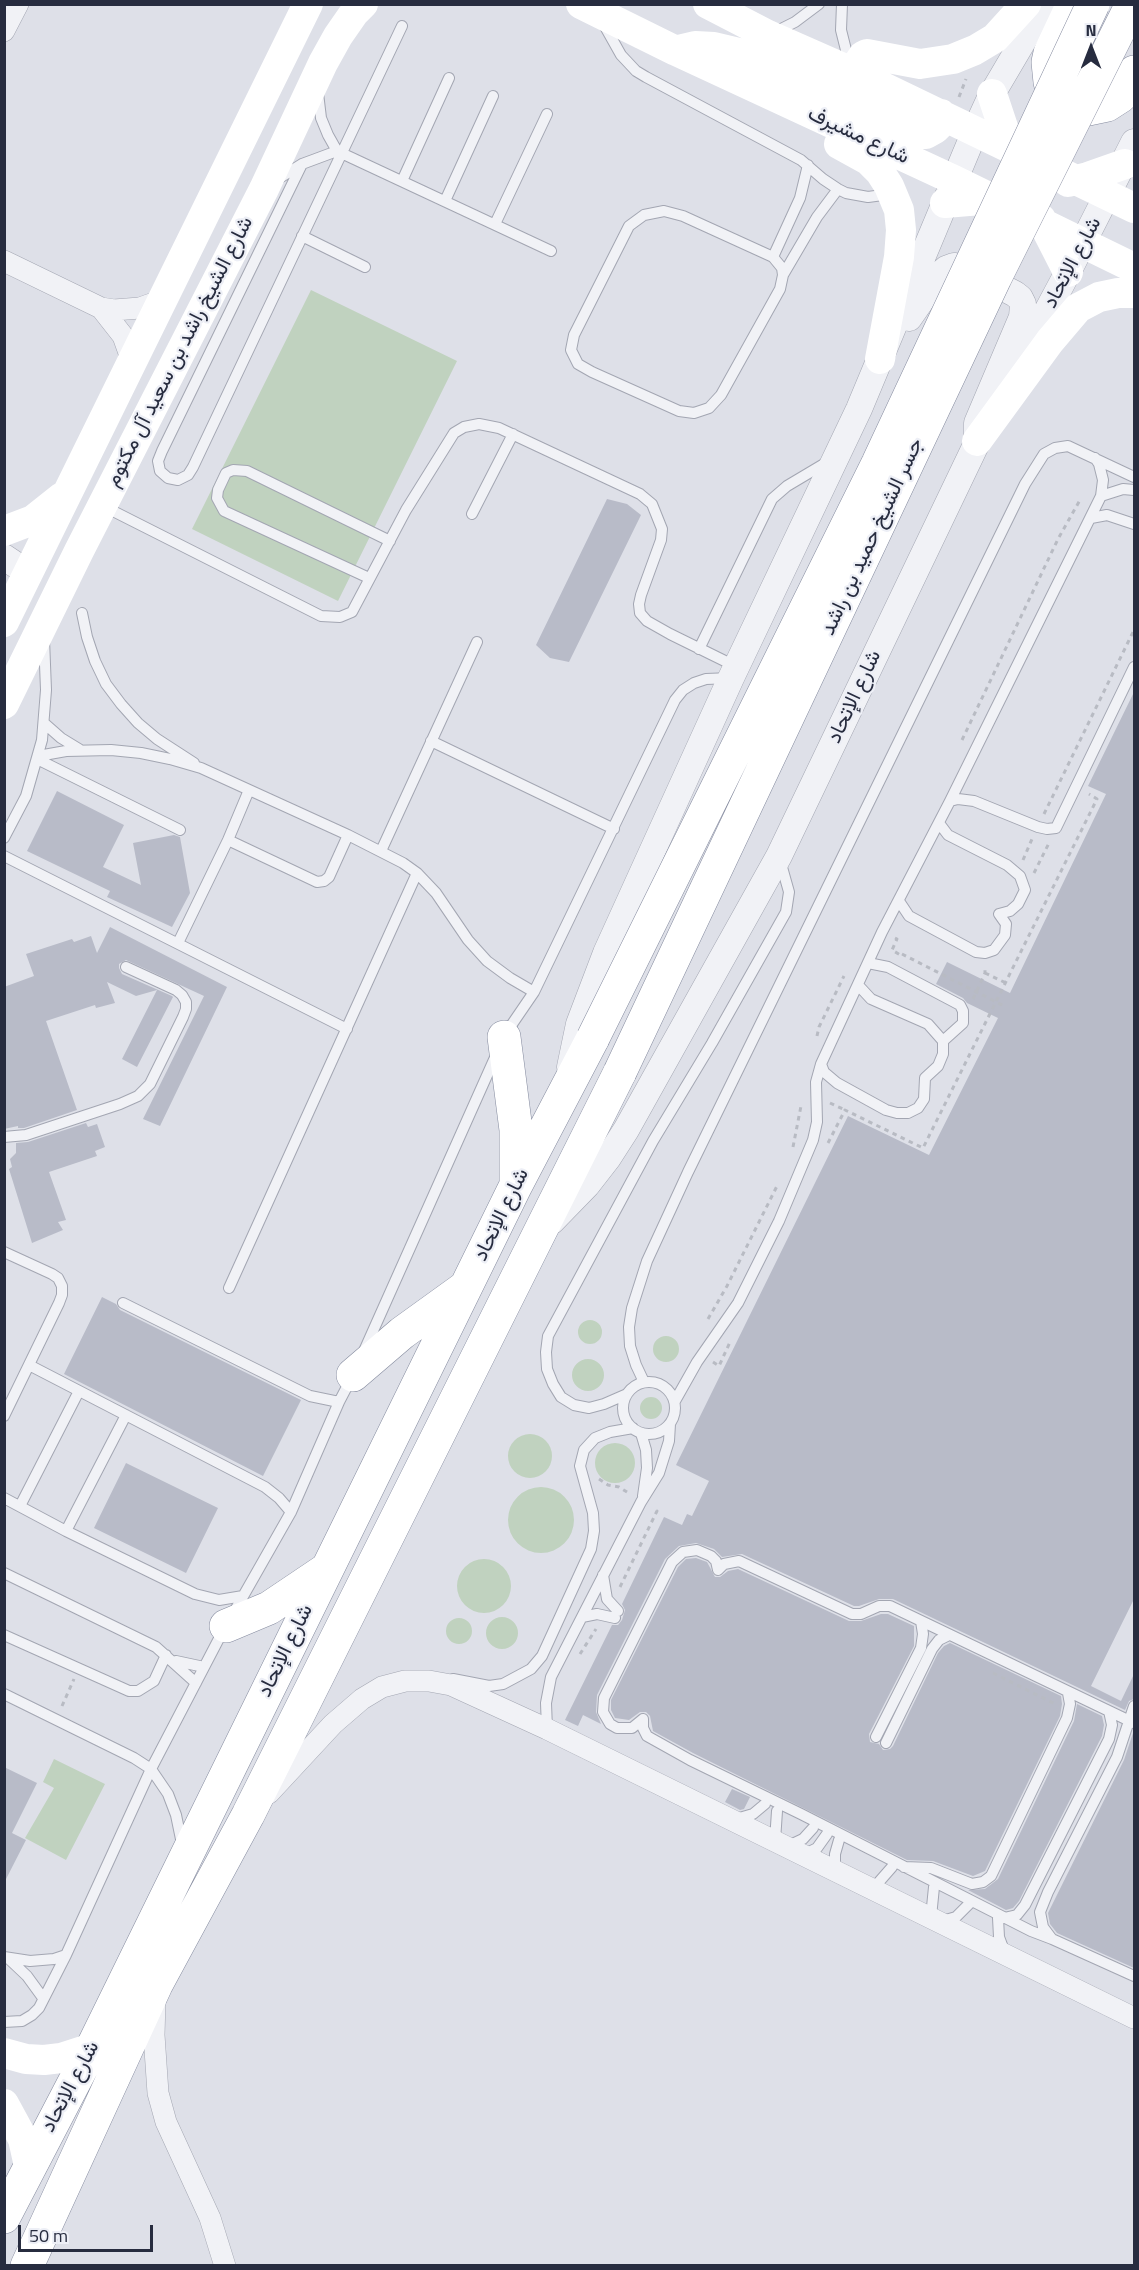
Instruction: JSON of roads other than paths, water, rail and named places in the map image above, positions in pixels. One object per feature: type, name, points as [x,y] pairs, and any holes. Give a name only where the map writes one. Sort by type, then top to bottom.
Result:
[{"type":"highway","points":[[1073,4],[1048,62],[1050,82],[1057,98],[1079,109],[1107,105],[1121,96],[1134,72]]},
{"type":"highway","name":"جسر الشيخ حميد بن راشد","points":[[593,1038],[878,463],[1093,4]]},
{"type":"highway","name":"جسر الشيخ حميد بن راشد","points":[[620,1072],[995,278],[1132,4]]},
{"type":"highway","points":[[504,1037],[516,1130],[516,1185]]},
{"type":"highway","name":"شارع الإتحاد","points":[[4,2217],[92,2049],[183,1859],[516,1185],[593,1038]]},
{"type":"highway","name":"شارع الإتحاد","points":[[27,2265],[156,1985],[248,1815],[620,1072]]},
{"type":"highway","points":[[346,1388],[402,1334],[467,1286]]},
{"type":"highway","points":[[226,1626],[269,1608],[326,1570]]},
{"type":"main road","name":"شارع الشيخ راشد بن سعيد آل مكتوم","points":[[4,622],[16,565],[72,486],[308,4]]},
{"type":"main road","name":"شارع الشيخ راشد بن سعيد آل مكتوم","points":[[4,705],[102,506],[264,189],[323,63],[338,36],[363,4]]},
{"type":"main road","points":[[708,4],[768,35],[852,72],[950,106],[1059,222],[1083,243]]},
{"type":"main road","points":[[852,72],[867,54],[920,64],[953,59],[995,38],[1026,4]]},
{"type":"main road","name":"شارع مشيرف","points":[[589,8],[950,191]]},
{"type":"main road","points":[[676,51],[695,46],[733,50],[752,56],[920,134],[926,134],[935,129],[950,106]]},
{"type":"main road","points":[[676,51],[699,71],[726,88],[854,151],[880,172],[893,193],[899,210],[900,243],[880,359]]},
{"type":"main road","points":[[993,94],[1011,148],[1029,191],[1068,272]]},
{"type":"main road","points":[[975,131],[1134,208]]},
{"type":"main road","points":[[992,199],[1076,180],[1130,153]]},
{"type":"main road","points":[[950,191],[1029,191],[1108,195]]},
{"type":"main road","points":[[950,191],[992,199],[1134,268]]},
{"type":"main road","points":[[977,441],[1050,341],[1078,308],[1099,297],[1118,293],[1134,293]]},
{"type":"main road","points":[[4,531],[33,520],[54,505],[72,486]]},
{"type":"main road","points":[[4,671],[35,599],[33,581],[16,565]]},
{"type":"main road","points":[[4,2053],[26,2059],[44,2060],[61,2058],[92,2049]]},
{"type":"main road","points":[[4,2104],[23,2139],[29,2166]]},
{"type":"street","points":[[4,31],[18,4]]},
{"type":"street","name":"شارع الإتحاد","points":[[569,1086],[571,1057],[589,994],[734,673],[880,359],[975,131],[993,94],[1045,4]]},
{"type":"street","name":"شارع الإتحاد","points":[[542,1231],[587,1185],[620,1139],[779,856],[977,441],[1130,153]]},
{"type":"street","points":[[4,261],[101,308],[141,309],[165,299]]},
{"type":"street","points":[[880,359],[939,274],[946,269],[954,266],[963,267],[1020,298],[1023,310],[977,423],[977,441]]},
{"type":"street","points":[[101,308],[123,336],[133,364]]},
{"type":"street","points":[[248,1815],[333,1724],[362,1699],[382,1687],[405,1681],[429,1681],[452,1685],[547,1729],[1134,2018]]},
{"type":"street","points":[[156,1985],[154,2035],[158,2093],[166,2122],[210,2218],[225,2265]]},
{"type":"lane","points":[[768,35],[795,22],[819,4]]},
{"type":"lane","points":[[842,4],[840,30],[852,72]]},
{"type":"lane","points":[[589,8],[621,55],[636,71],[808,165],[823,179],[846,193],[868,196],[893,193]]},
{"type":"lane","points":[[302,164],[162,451],[158,461],[160,471],[168,478],[178,480],[188,476],[340,152],[402,26]]},
{"type":"lane","points":[[323,63],[318,82],[318,100],[324,127],[340,152],[551,251]]},
{"type":"lane","points":[[402,181],[449,78]]},
{"type":"lane","points":[[445,201],[493,96]]},
{"type":"lane","points":[[495,224],[547,114]]},
{"type":"lane","points":[[264,189],[302,164],[340,152]]},
{"type":"lane","points":[[773,257],[800,198],[808,165]]},
{"type":"lane","points":[[783,275],[778,261],[773,257],[673,213],[654,212],[644,215],[628,226],[623,235],[574,335],[572,342],[574,357],[584,368],[679,411],[701,411],[716,402],[780,289],[783,275],[817,217],[838,189]]},
{"type":"lane","points":[[302,236],[365,267]]},
{"type":"lane","points":[[102,506],[321,616],[340,617],[352,612],[390,541],[454,433],[464,427],[479,424],[499,428],[640,494],[652,504],[662,529],[661,540],[641,595],[640,613],[647,621],[699,649],[734,673]]},
{"type":"lane","points":[[472,514],[513,434]]},
{"type":"lane","points":[[645,1382],[630,1346],[629,1327],[632,1308],[647,1261],[688,1172],[1036,464],[1044,454],[1055,448],[1068,446],[1134,477]]},
{"type":"lane","points":[[699,649],[772,499],[787,486],[836,456]]},
{"type":"lane","points":[[675,1401],[702,1355],[738,1303],[771,1240],[808,1157],[816,1131],[816,1083],[821,1064],[868,963],[1101,496],[1101,472],[1094,458]]},
{"type":"lane","points":[[369,578],[224,511],[217,498],[226,473],[233,470],[247,471],[390,541]]},
{"type":"lane","points":[[1101,496],[1123,489],[1134,490]]},
{"type":"lane","points":[[1091,518],[1107,515],[1134,524]]},
{"type":"lane","points":[[82,613],[87,638],[106,684],[138,723],[157,739],[201,768],[381,851],[417,873],[436,893],[468,940],[487,961],[534,992]]},
{"type":"lane","points":[[4,838],[26,796],[38,758],[44,723],[46,657],[43,627]]},
{"type":"lane","points":[[381,851],[477,642]]},
{"type":"lane","points":[[950,801],[958,799],[974,801],[1047,830],[1056,828],[1134,667]]},
{"type":"lane","points":[[4,2022],[22,2021],[39,2008],[66,1955],[151,1769],[226,1626],[291,1512],[504,1037],[534,992],[675,700],[683,690],[694,683],[734,673]]},
{"type":"lane","points":[[44,723],[61,738],[81,750]]},
{"type":"lane","points":[[431,741],[614,829]]},
{"type":"lane","points":[[38,758],[81,750],[141,753],[201,768]]},
{"type":"lane","points":[[38,758],[180,830]]},
{"type":"lane","points":[[178,943],[228,840],[249,790]]},
{"type":"lane","points":[[899,901],[905,912],[915,919],[968,949],[985,953],[994,950],[1005,935],[1006,924],[999,914],[1015,908],[1025,890],[1017,873],[1007,865],[948,834],[939,823]]},
{"type":"lane","points":[[228,840],[317,882],[330,877],[348,835]]},
{"type":"lane","points":[[4,855],[346,1029]]},
{"type":"lane","points":[[627,1394],[589,1408],[574,1405],[561,1396],[547,1369],[548,1336],[653,1141],[712,1043],[786,912],[789,892],[779,856]]},
{"type":"lane","points":[[230,1288],[417,873]]},
{"type":"lane","points":[[868,963],[895,971],[960,1005],[963,1011],[963,1023],[943,1041]]},
{"type":"lane","points":[[4,1137],[26,1136],[120,1104],[138,1096],[150,1084],[183,1017],[186,1002],[176,990],[126,967]]},
{"type":"lane","points":[[821,1064],[824,1072],[837,1083],[897,1113],[908,1113],[918,1108],[924,1099],[926,1078],[938,1066],[943,1054],[943,1041],[928,1024],[871,999],[858,985]]},
{"type":"lane","points":[[4,1252],[58,1278],[62,1286],[62,1295],[4,1416]]},
{"type":"lane","points":[[123,1303],[310,1396],[346,1388]]},
{"type":"lane","points":[[28,1365],[265,1487],[291,1512]]},
{"type":"lane","points":[[547,1729],[546,1703],[551,1677],[641,1502],[651,1489],[662,1465],[669,1441],[670,1424],[676,1409],[675,1401],[672,1394],[660,1384],[645,1382],[634,1386],[627,1394],[624,1403],[627,1421],[637,1430],[646,1450],[646,1486],[641,1502]]},
{"type":"lane","points":[[20,1506],[79,1391]]},
{"type":"lane","points":[[66,1531],[126,1415]]},
{"type":"lane","points":[[429,1681],[452,1678],[489,1686],[503,1684],[531,1669],[542,1656],[591,1549],[594,1531],[593,1513],[580,1466],[584,1450],[595,1438],[610,1432],[637,1430],[652,1434],[662,1431],[670,1424]]},
{"type":"lane","points":[[4,1498],[195,1594],[219,1600],[243,1596]]},
{"type":"lane","points":[[1131,1721],[1068,1693],[921,1621],[884,1606],[861,1614],[852,1614],[739,1562],[731,1562],[718,1569],[716,1561],[711,1556],[697,1550],[690,1550],[677,1556],[667,1572],[602,1705],[606,1719],[617,1728],[632,1728],[643,1719],[644,1732],[651,1738],[1000,1918],[1134,1976]]},
{"type":"lane","points":[[4,1573],[142,1639],[169,1657],[196,1683]]},
{"type":"lane","points":[[582,1617],[617,1614],[608,1599],[603,1575]]},
{"type":"lane","points":[[876,1737],[921,1648],[923,1634],[921,1621]]},
{"type":"lane","points":[[4,1635],[129,1691],[138,1691],[154,1681],[169,1657]]},
{"type":"lane","points":[[886,1743],[932,1649],[939,1640],[950,1635]]},
{"type":"lane","points":[[169,1657],[204,1667]]},
{"type":"lane","points":[[867,1886],[878,1883],[898,1867],[931,1868],[972,1884],[988,1879],[994,1871],[1070,1710],[1068,1693]]},
{"type":"lane","points":[[4,1694],[134,1758],[151,1769],[168,1794],[176,1815],[183,1859]]},
{"type":"lane","points":[[1052,1939],[1042,1927],[1040,1920],[1042,1905],[1117,1757],[1131,1721],[1134,1706]]},
{"type":"lane","points":[[1000,1918],[1017,1915],[1025,1905],[1109,1739],[1112,1725],[1109,1712]]},
{"type":"lane","points":[[730,1819],[746,1818],[765,1804]]},
{"type":"lane","points":[[777,1811],[788,1847]]},
{"type":"lane","points":[[788,1847],[803,1839],[813,1828]]},
{"type":"lane","points":[[788,1847],[817,1848],[827,1834]]},
{"type":"lane","points":[[835,1870],[835,1854],[839,1840]]},
{"type":"lane","points":[[934,1887],[935,1919],[956,1917],[969,1904]]},
{"type":"lane","points":[[1000,1918],[999,1937],[1005,1954]]},
{"type":"lane","points":[[6,1957],[42,1961],[66,1955]]},
{"type":"lane","points":[[6,1957],[27,1976],[43,1998]]}]
